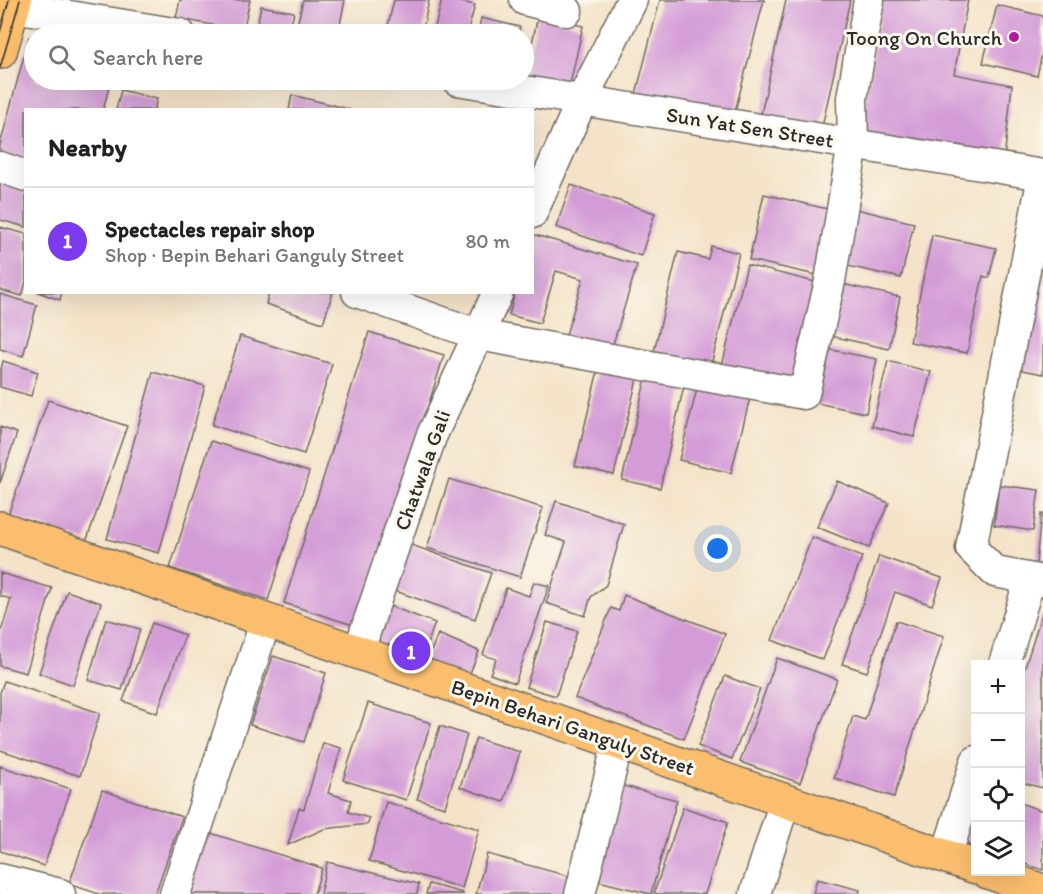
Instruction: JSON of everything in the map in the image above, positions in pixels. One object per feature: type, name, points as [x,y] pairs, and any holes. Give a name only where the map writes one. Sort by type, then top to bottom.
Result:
[{"type":"main road","points":[[0,52],[9,5]]},
{"type":"main road","name":"Bepin Behari Ganguly Street","points":[[0,528],[961,862]]},
{"type":"main road","points":[[998,876],[1032,890]]},
{"type":"street","points":[[525,0],[567,11]]},
{"type":"street","points":[[534,208],[582,100],[632,0]]},
{"type":"street","points":[[363,294],[479,335],[804,394],[830,281],[854,144],[852,98],[869,0]]},
{"type":"street","points":[[9,5],[121,24]]},
{"type":"street","name":"Sun Yat Sen Street","points":[[520,90],[1043,175]]},
{"type":"street","points":[[0,168],[24,175]]},
{"type":"street","points":[[1006,660],[1036,580],[995,572],[971,548],[1043,175]]},
{"type":"street","name":"Chatwala Gali","points":[[358,652],[431,437],[497,294]]},
{"type":"street","points":[[176,894],[266,620]]},
{"type":"street","points":[[580,894],[618,743]]},
{"type":"street","points":[[961,862],[974,768]]},
{"type":"street","points":[[755,894],[785,801]]},
{"type":"street","points":[[0,879],[60,894]]},
{"type":"building","points":[[180,0],[250,0],[245,24],[207,24],[176,18]]},
{"type":"building","points":[[303,0],[345,0],[340,24],[297,24]]},
{"type":"building","points":[[394,0],[429,0],[424,24],[388,24]]},
{"type":"building","points":[[442,0],[475,5],[470,24],[436,24]]},
{"type":"building","points":[[660,0],[764,0],[733,119],[636,94]]},
{"type":"building","points":[[786,0],[850,0],[822,127],[761,114]]},
{"type":"building","points":[[882,0],[968,0],[954,74],[1012,85],[1004,160],[860,134]]},
{"type":"building","points":[[997,5],[1043,16],[1043,49],[1037,76],[983,63]]},
{"type":"building","points":[[261,6],[294,12],[291,24],[257,24]]},
{"type":"building","points":[[538,16],[583,26],[568,93],[534,85],[534,34]]},
{"type":"building","points":[[481,18],[507,24],[480,24]]},
{"type":"building","points":[[24,56],[24,90],[108,90],[104,108],[24,108],[24,171],[0,165],[0,145]]},
{"type":"building","points":[[121,90],[157,99],[155,108],[116,108]]},
{"type":"building","points":[[292,95],[345,108],[289,108]]},
{"type":"building","points":[[0,180],[24,186],[24,226],[0,220]]},
{"type":"building","points":[[571,185],[655,213],[641,256],[556,227]]},
{"type":"building","points":[[764,194],[836,211],[821,276],[749,260]]},
{"type":"building","points":[[852,208],[914,223],[901,278],[839,264]]},
{"type":"building","points":[[0,227],[24,233],[24,289],[22,296],[0,290]]},
{"type":"building","points":[[534,235],[637,265],[611,351],[565,338],[583,279],[556,271],[540,323],[509,315],[514,294],[534,294]]},
{"type":"building","points":[[932,235],[996,248],[989,278],[983,276],[967,353],[910,342]]},
{"type":"building","points":[[1043,245],[1043,374],[1012,368]]},
{"type":"building","points":[[711,246],[739,253],[711,365],[654,351],[678,252],[708,259]]},
{"type":"building","points":[[747,265],[827,285],[800,390],[721,370]]},
{"type":"building","points":[[833,282],[900,297],[889,349],[822,334]]},
{"type":"building","points":[[0,294],[37,305],[23,356],[0,349]]},
{"type":"building","points":[[44,294],[62,294],[60,300]]},
{"type":"building","points":[[268,294],[332,294],[323,323],[266,304]]},
{"type":"building","points":[[369,332],[444,355],[359,627],[284,603]]},
{"type":"building","points":[[240,336],[332,364],[304,454],[212,425]]},
{"type":"building","points":[[822,348],[877,359],[866,413],[811,402]]},
{"type":"building","points":[[3,361],[38,372],[31,396],[0,387]]},
{"type":"building","points":[[888,361],[931,372],[914,437],[872,426]]},
{"type":"building","points":[[599,366],[638,375],[614,475],[575,466]]},
{"type":"building","points":[[153,372],[205,386],[159,553],[107,539]]},
{"type":"building","points":[[647,373],[685,382],[660,488],[622,480]]},
{"type":"building","points":[[699,381],[751,394],[731,473],[679,460]]},
{"type":"building","points":[[48,400],[127,426],[86,542],[8,515]]},
{"type":"building","points":[[0,427],[17,433],[0,483]]},
{"type":"building","points":[[211,441],[309,472],[268,600],[170,568]]},
{"type":"building","points":[[449,479],[543,508],[520,577],[427,548]]},
{"type":"building","points":[[837,481],[889,503],[869,548],[817,527]]},
{"type":"building","points":[[999,485],[1039,490],[1033,531],[994,525]]},
{"type":"building","points":[[556,501],[624,524],[606,585],[591,597],[585,616],[546,603],[566,542],[545,535]]},
{"type":"building","points":[[1041,514],[1043,514],[1043,565],[1036,564]]},
{"type":"building","points":[[812,537],[862,557],[823,660],[772,640]]},
{"type":"building","points":[[403,542],[491,573],[475,619],[387,588]]},
{"type":"building","points":[[879,556],[942,578],[932,605],[895,592],[867,672],[842,664]]},
{"type":"building","points":[[0,573],[52,588],[26,673],[0,666],[0,635],[11,599],[0,596]]},
{"type":"building","points":[[534,582],[549,586],[515,683],[490,674],[496,659],[483,655],[506,588],[529,596]]},
{"type":"building","points":[[67,591],[101,603],[73,685],[39,673]]},
{"type":"building","points":[[624,595],[725,634],[684,739],[575,698],[611,608],[619,611]]},
{"type":"building","points":[[384,604],[435,623],[420,664],[368,645]]},
{"type":"building","points":[[1043,613],[1043,788],[1025,783],[1025,667]]},
{"type":"building","points":[[106,619],[140,629],[122,690],[88,680]]},
{"type":"building","points":[[896,621],[944,636],[894,797],[834,778],[853,716],[865,720]]},
{"type":"building","points":[[547,622],[577,631],[556,696],[526,687]]},
{"type":"building","points":[[152,623],[185,635],[157,713],[123,701]]},
{"type":"building","points":[[438,634],[479,651],[466,683],[425,666]]},
{"type":"building","points":[[273,656],[326,673],[304,742],[250,725]]},
{"type":"building","points":[[777,658],[837,679],[800,783],[740,762]]},
{"type":"building","points":[[725,676],[760,689],[732,759],[698,746]]},
{"type":"building","points":[[4,681],[100,713],[80,776],[0,750],[0,693]]},
{"type":"building","points":[[368,703],[431,723],[406,800],[343,780]]},
{"type":"building","points":[[440,726],[467,735],[445,807],[417,799]]},
{"type":"building","points":[[476,738],[520,752],[504,802],[460,787]]},
{"type":"building","points":[[323,743],[341,748],[328,793],[351,800],[348,812],[369,818],[368,824],[324,829],[288,845],[299,808],[304,809]]},
{"type":"building","points":[[0,766],[71,789],[44,866],[0,851]]},
{"type":"building","points":[[616,784],[677,800],[651,894],[590,879]]},
{"type":"building","points":[[102,790],[182,817],[155,894],[99,894],[69,884]]},
{"type":"building","points":[[386,802],[479,829],[462,888],[369,861]]},
{"type":"building","points":[[1025,805],[1043,811],[1043,870],[1025,864]]},
{"type":"building","points":[[683,807],[728,822],[705,894],[654,893]]},
{"type":"building","points":[[971,821],[971,845],[963,843]]},
{"type":"building","points":[[204,831],[322,868],[314,894],[184,894]]},
{"type":"building","points":[[487,854],[572,877],[567,894],[476,894]]},
{"type":"building","points":[[327,862],[419,884],[417,894],[320,894]]},
{"type":"building","points":[[817,879],[860,890],[859,894],[813,894]]},
{"type":"building","points":[[429,884],[463,893],[463,894],[426,894]]},
{"type":"tram line","points":[[0,32],[9,0]]},
{"type":"tram line","points":[[0,68],[20,0]]},
{"type":"place","name":"Toong On Church","points":[[1014,37]]},
{"type":"place","name":"Spectacles repair shop","points":[[411,651]]}]
